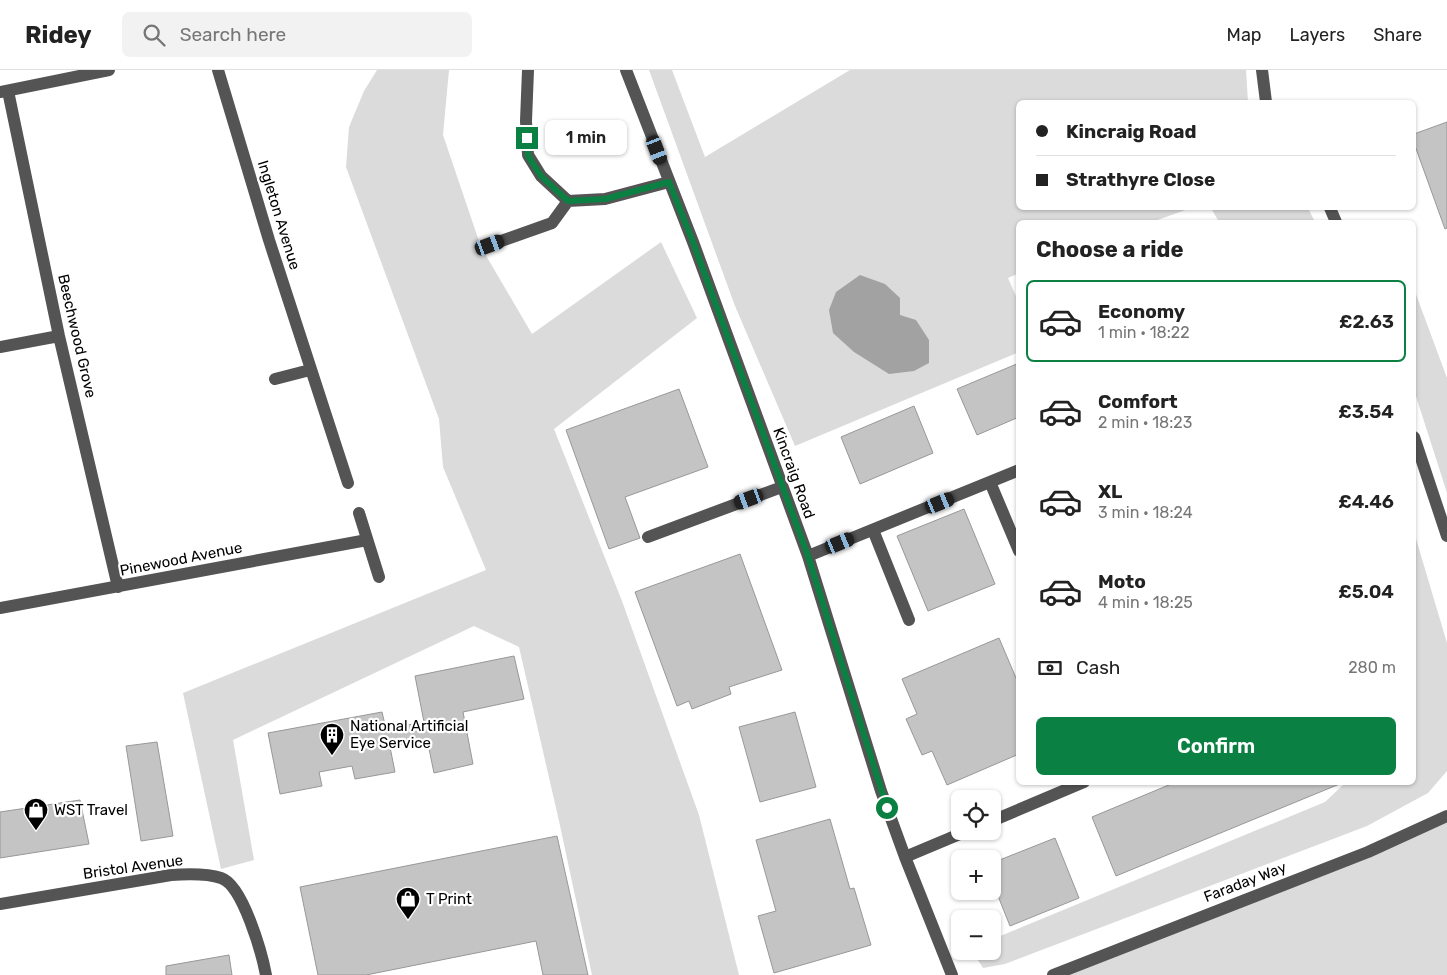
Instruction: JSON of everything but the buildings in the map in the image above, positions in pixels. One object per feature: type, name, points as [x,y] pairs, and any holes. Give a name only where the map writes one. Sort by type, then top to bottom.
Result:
[{"type":"street","points":[[4,92],[108,70]]},
{"type":"street","name":"Ingleton Avenue","points":[[218,70],[310,370],[348,483]]},
{"type":"street","points":[[528,70],[526,79],[528,156],[541,176],[568,201],[605,199],[669,182]]},
{"type":"street","name":"Kincraig Road","points":[[626,70],[690,235],[808,556],[881,791],[952,975]]},
{"type":"street","points":[[1262,70],[1266,100]]},
{"type":"street","name":"Beechwood Grove","points":[[4,92],[118,587]]},
{"type":"street","points":[[490,245],[552,223],[568,201]]},
{"type":"street","points":[[0,347],[59,336]]},
{"type":"street","points":[[275,379],[310,370]]},
{"type":"street","points":[[1416,443],[1447,536]]},
{"type":"street","points":[[808,556],[1016,471]]},
{"type":"street","points":[[990,482],[1016,544]]},
{"type":"street","points":[[648,537],[782,487]]},
{"type":"street","points":[[359,513],[378,577]]},
{"type":"street","points":[[872,530],[909,620]]},
{"type":"street","name":"Pinewood Avenue","points":[[0,608],[367,540]]},
{"type":"street","points":[[1001,816],[1077,785]]},
{"type":"street","name":"Faraday Way","points":[[1053,975],[1368,852],[1447,816]]},
{"type":"street","points":[[905,857],[951,838]]},
{"type":"street","name":"Bristol Avenue","points":[[0,904],[170,875],[185,874],[222,878],[232,886],[243,902],[266,975]]},
{"type":"shaded area","points":[[377,70],[449,70],[443,135],[481,247],[532,334],[661,242],[697,318],[554,429],[622,601],[699,815],[739,975],[592,975],[519,647],[474,626],[233,740],[254,860],[221,869],[183,693],[486,570],[443,467],[439,419],[346,167],[349,127],[364,91]]},
{"type":"shaded area","points":[[649,70],[672,70],[705,157],[850,70],[1246,70],[1248,100],[1016,100],[1016,210],[1185,210],[1158,220],[1016,220],[1016,274],[1008,278],[1016,296],[1016,353],[795,446],[735,306]]},
{"type":"shaded area","points":[[1212,210],[1309,210],[1314,220],[1218,220]]},
{"type":"shaded area","points":[[860,275],[885,284],[900,298],[900,315],[916,320],[929,340],[929,363],[914,371],[889,374],[854,352],[833,333],[829,310],[836,292]]},
{"type":"shaded area","points":[[1416,294],[1447,378],[1447,493],[1416,396]]},
{"type":"shaded area","points":[[1416,539],[1447,643],[1447,771],[1428,793],[1367,826],[1005,964],[983,968],[978,960],[1001,960],[1001,936],[1325,802],[1343,785],[1416,785]]},
{"type":"shaded area","points":[[1447,816],[1447,975],[1058,975]]},
{"type":"place","name":"National Artificial Eye Service","points":[[332,756]]},
{"type":"place","name":"WST Travel","points":[[36,831]]},
{"type":"place","name":"T Print","points":[[408,920]]},
{"type":"route","points":[[527,138],[528,156],[541,176],[568,201],[605,199],[669,182],[693,242],[808,556],[887,808]]}]
